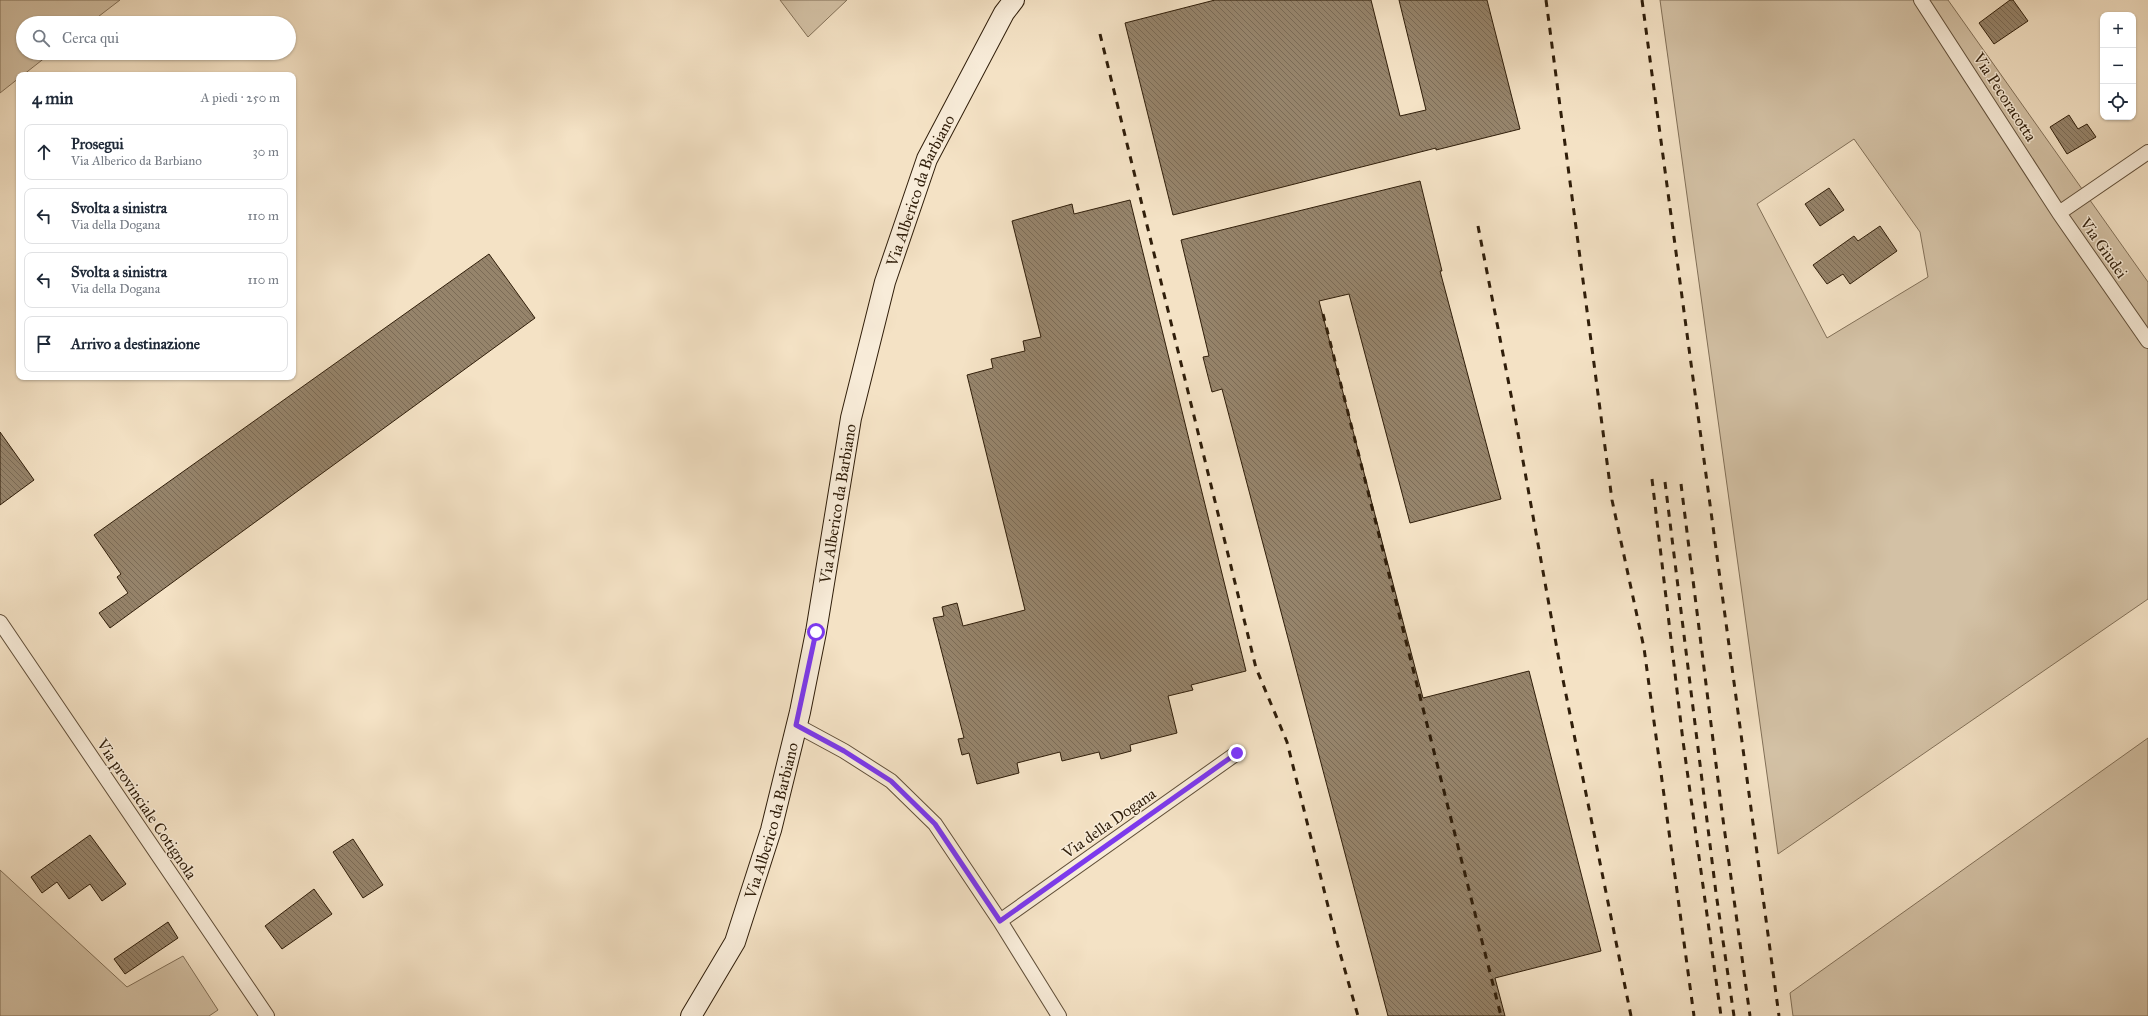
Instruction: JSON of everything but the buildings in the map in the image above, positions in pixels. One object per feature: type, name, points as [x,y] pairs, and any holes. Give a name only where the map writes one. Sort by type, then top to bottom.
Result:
[{"type":"main road","name":"Via Alberico da Barbiano","points":[[691,1016],[735,942],[771,830],[816,632],[851,418],[885,282],[927,159],[1004,13],[1014,0]]},
{"type":"street","name":"Via Pecoracotta","points":[[1921,0],[2060,213]]},
{"type":"street","points":[[2060,213],[2148,152]]},
{"type":"street","name":"Via Giudei","points":[[2060,213],[2148,341]]},
{"type":"street","name":"Via provinciale Cotignola","points":[[0,622],[267,1016]]},
{"type":"street","points":[[796,725],[844,751],[891,781],[935,824],[1000,921],[1059,1016]]},
{"type":"street","name":"Via della Dogana","points":[[1000,921],[1237,753]]},
{"type":"shaded area","points":[[0,0],[120,0],[99,16],[16,16],[16,60],[42,60],[27,72],[16,72],[16,80],[0,93]]},
{"type":"shaded area","points":[[780,0],[847,0],[808,37]]},
{"type":"shaded area","points":[[1660,0],[1948,0],[2148,282],[2148,599],[1778,854]],"holes":[[[1854,139],[1920,232],[1928,277],[1827,338],[1757,204]]]},
{"type":"shaded area","points":[[2148,738],[2148,1016],[1793,1016],[1790,993]]},
{"type":"shaded area","points":[[0,870],[127,987],[183,956],[218,1010],[209,1016],[0,1016]]},
{"type":"railway","points":[[1546,0],[1612,500],[1644,648],[1694,1016]]},
{"type":"railway","points":[[1642,0],[1779,1016]]},
{"type":"railway","points":[[1100,34],[1256,668],[1287,742],[1338,946],[1358,1016]]},
{"type":"railway","points":[[1478,226],[1512,400],[1559,660],[1631,1016]]},
{"type":"railway","points":[[1323,314],[1501,1016]]},
{"type":"railway","points":[[1652,479],[1683,741],[1721,1016]]},
{"type":"railway","points":[[1665,482],[1716,893],[1734,1016]]},
{"type":"railway","points":[[1681,484],[1722,812],[1750,1016]]},
{"type":"route","points":[[816,632],[796,725],[844,751],[891,781],[935,824],[1000,921],[1237,753]]}]
